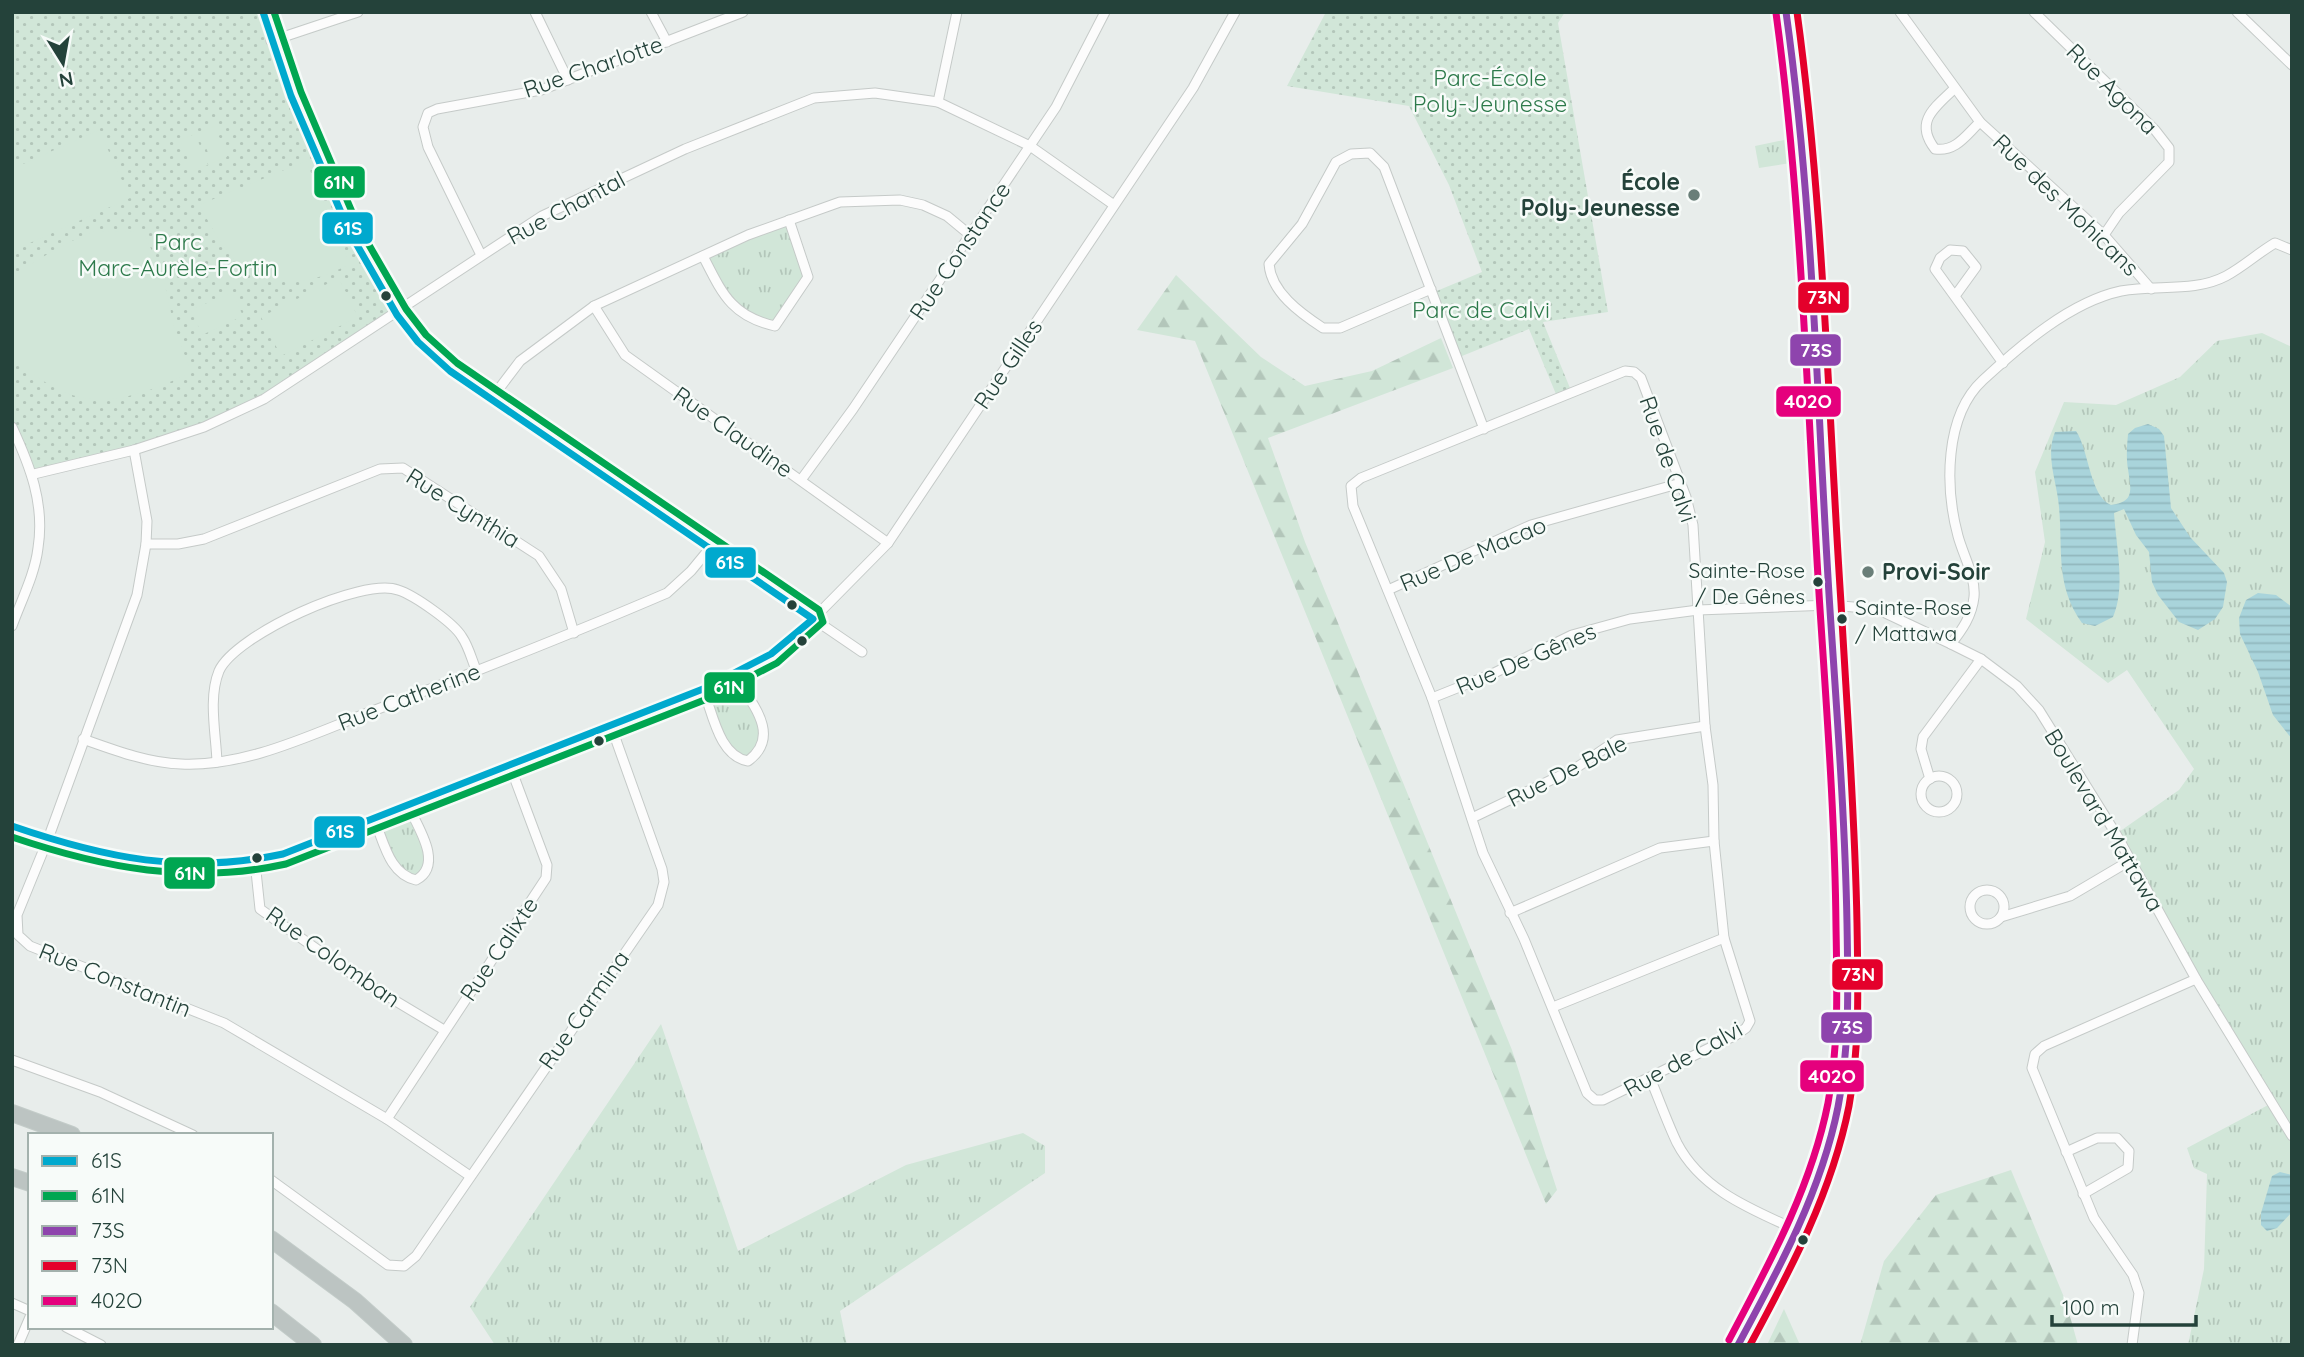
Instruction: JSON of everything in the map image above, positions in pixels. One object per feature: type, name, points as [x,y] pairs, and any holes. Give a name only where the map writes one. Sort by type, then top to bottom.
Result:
[{"type":"highway","points":[[12,1113],[67,1133]]},
{"type":"highway","points":[[273,1240],[355,1301],[404,1345]]},
{"type":"highway","points":[[273,1314],[313,1345]]},
{"type":"street","points":[[263,12],[271,41],[349,231],[397,315],[418,341],[442,363],[862,652]]},
{"type":"street","points":[[271,41],[358,12]]},
{"type":"street","points":[[534,12],[568,80]]},
{"type":"street","points":[[652,12],[667,42]]},
{"type":"street","name":"Rue Charlotte","points":[[481,255],[428,147],[423,127],[428,113],[437,109],[541,90],[743,12]]},
{"type":"street","points":[[938,102],[957,12]]},
{"type":"street","name":"Rue Constance","points":[[801,480],[1056,107],[1105,12]]},
{"type":"street","name":"Rue Gilles","points":[[12,826],[48,839],[145,863],[172,866],[255,862],[408,806],[704,689],[771,654],[813,619],[888,542],[1193,88],[1235,12]]},
{"type":"street","points":[[1738,1345],[1798,1231],[1828,1148],[1838,1109],[1848,1028],[1845,851],[1804,135],[1786,12]]},
{"type":"street","name":"Rue des Mohicans","points":[[1900,12],[1980,121],[2104,235],[2151,289]]},
{"type":"street","name":"Rue Agona","points":[[2034,12],[2155,130],[2169,148],[2169,162],[2119,214],[2104,235]]},
{"type":"street","points":[[2237,12],[2292,65]]},
{"type":"street","name":"Rue des Mohicans","points":[[1954,89],[1926,116],[1925,128],[1935,149],[1946,150],[1955,146],[1980,121]]},
{"type":"street","name":"Rue Chantal","points":[[34,474],[134,450],[204,427],[264,400],[397,315],[481,255],[542,216],[673,154],[814,98],[875,93],[938,102],[1030,146],[1114,205]]},
{"type":"street","points":[[1431,289],[1340,328],[1323,328],[1282,294],[1270,279],[1269,264],[1302,224],[1336,162],[1351,154],[1370,153],[1384,167],[1431,289],[1484,429]]},
{"type":"street","points":[[492,398],[520,361],[594,306],[703,256],[840,202],[900,200],[923,205],[947,216],[970,235]]},
{"type":"street","points":[[703,256],[727,302],[757,321],[775,326],[808,277],[789,220]]},
{"type":"street","points":[[1951,644],[1965,625],[1975,595],[1951,502],[1952,442],[1962,413],[1980,382],[2045,328],[2090,303],[2121,292],[2186,287],[2225,277],[2275,243],[2292,250]]},
{"type":"street","points":[[1955,296],[1976,267],[1963,251],[1950,250],[1940,258],[1935,269],[2003,363]]},
{"type":"street","name":"Rue Claudine","points":[[594,306],[625,355],[888,542]]},
{"type":"street","name":"Rue de Calvi","points":[[1625,371],[1634,372],[1641,378],[1681,483],[1693,525],[1705,726],[1713,785],[1714,841],[1724,938],[1750,1021],[1746,1028],[1736,1034],[1612,1098],[1595,1100],[1587,1093],[1553,1007],[1487,864],[1432,698],[1353,506],[1351,486],[1361,478],[1484,429],[1625,371]]},
{"type":"street","points":[[12,427],[34,474],[38,503],[38,549],[12,626]]},
{"type":"street","name":"Rue Constantin","points":[[134,450],[147,521],[137,595],[48,839],[17,915],[18,935],[30,946],[223,1023],[387,1119],[470,1176]]},
{"type":"street","name":"Rue Cynthia","points":[[146,544],[178,544],[204,539],[380,469],[403,468],[539,556],[561,589],[574,633]]},
{"type":"street","name":"Rue De Macao","points":[[1388,590],[1531,526],[1681,483]]},
{"type":"street","name":"Rue Catherine","points":[[83,739],[129,754],[180,764],[217,762],[265,752],[477,672],[667,593],[710,548]]},
{"type":"street","points":[[217,762],[214,694],[220,670],[236,648],[282,620],[374,586],[397,589],[418,600],[462,635],[477,672]]},
{"type":"street","name":"Rue De Gênes","points":[[1432,698],[1492,674],[1572,635],[1630,619],[1698,610],[1830,605]]},
{"type":"street","name":"Boulevard Mattawa","points":[[1830,605],[1881,611],[1981,659],[2017,686],[2039,710],[2131,860],[2196,979],[2292,1136]]},
{"type":"street","points":[[1930,779],[1921,749],[1923,737],[1981,659]]},
{"type":"street","points":[[704,689],[726,748],[736,759],[748,761],[758,754],[765,736],[760,715],[733,674]]},
{"type":"street","name":"Rue Carmina","points":[[273,1181],[386,1263],[401,1267],[412,1261],[658,905],[664,882],[662,870],[611,726]]},
{"type":"street","name":"Rue De Bale","points":[[1472,818],[1576,768],[1617,740],[1705,726]]},
{"type":"street","name":"Rue Calixte","points":[[387,1119],[546,878],[547,865],[510,766]]},
{"type":"street","points":[[1942,776],[1952,782],[1957,793],[1949,809],[1937,811],[1924,803],[1921,792],[1930,779],[1942,776]]},
{"type":"street","points":[[374,819],[395,869],[405,878],[415,880],[424,876],[429,866],[427,845],[408,806]]},
{"type":"street","points":[[1510,913],[1660,848],[1714,841]]},
{"type":"street","points":[[2001,917],[2070,896],[2131,860]]},
{"type":"street","name":"Rue Colomban","points":[[255,862],[260,909],[359,979],[444,1030]]},
{"type":"street","points":[[1553,1007],[1724,938]]},
{"type":"street","points":[[2132,1345],[2139,1293],[2133,1275],[2094,1218],[2032,1068],[2035,1054],[2044,1046],[2196,979]]},
{"type":"street","points":[[12,1060],[117,1100],[188,1133]]},
{"type":"street","points":[[1650,1078],[1678,1144],[1702,1176],[1737,1203],[1798,1231]]},
{"type":"street","points":[[2066,1152],[2096,1138],[2117,1138],[2129,1151],[2128,1168],[2083,1194]]},
{"type":"street","points":[[12,1303],[28,1310]]},
{"type":"street","points":[[18,1345],[28,1322]]},
{"type":"street","points":[[70,1329],[101,1345]]},
{"type":"green space","name":"Parc Marc-Aurèle-Fortin","points":[[12,12],[263,12],[271,41],[349,231],[397,315],[264,399],[204,427],[34,474],[12,427]]},
{"type":"green space","name":"Parc-École Poly-Jeunesse","points":[[1326,12],[1565,12],[1558,23],[1608,312],[1543,322],[1572,393],[1558,399],[1529,329],[1457,358],[1432,293],[1482,272],[1449,185],[1409,106],[1287,86]]},
{"type":"green space","points":[[215,126],[227,157],[212,163],[200,132]]},
{"type":"green space","points":[[99,130],[130,198],[12,251],[12,169]]},
{"type":"green space","points":[[195,134],[208,165],[193,171],[180,140]]},
{"type":"green space","points":[[1794,138],[1797,162],[1759,168],[1755,146]]},
{"type":"green space","points":[[306,161],[350,264],[334,272],[301,281],[269,280],[240,265],[227,251],[199,205]]},
{"type":"green space","points":[[789,220],[808,277],[775,326],[727,302],[703,256]]},
{"type":"green space","points":[[95,231],[139,232],[145,235],[163,276],[174,326],[191,372],[142,393],[97,399],[75,396],[54,387],[33,373],[12,353],[12,275],[65,244]]},
{"type":"green space","points":[[1176,275],[1261,357],[1305,386],[1372,371],[1441,338],[1453,368],[1268,438],[1305,542],[1512,1050],[1557,1190],[1546,1204],[1195,341],[1137,330]]},
{"type":"green space","points":[[339,278],[358,317],[281,356],[261,317]]},
{"type":"green space","points":[[232,292],[243,316],[202,335],[191,310]]},
{"type":"green space","points":[[2262,333],[2292,347],[2292,1345],[2188,1345],[2204,1269],[2207,1174],[2194,1168],[2187,1148],[2272,1103],[2116,834],[2179,790],[2194,769],[2127,670],[2108,683],[2026,619],[2045,542],[2035,472],[2064,402],[2116,405],[2180,377],[2217,341]]},
{"type":"green space","points":[[733,674],[765,736],[748,761],[725,748],[703,689]]},
{"type":"green space","points":[[408,806],[427,845],[423,876],[405,878],[374,819]]},
{"type":"green space","points":[[661,1024],[738,1251],[906,1165],[1023,1133],[1045,1146],[1045,1173],[840,1311],[847,1345],[495,1345],[470,1307]]},
{"type":"green space","points":[[2011,1170],[2066,1302],[2078,1345],[1860,1345],[1884,1261],[1936,1195]]},
{"type":"green space","points":[[1784,1309],[1800,1345],[1767,1345]]},
{"type":"water","points":[[2148,424],[2159,429],[2164,436],[2171,508],[2190,537],[2224,573],[2227,582],[2223,607],[2215,619],[2198,630],[2179,622],[2158,595],[2152,582],[2149,552],[2136,535],[2124,509],[2114,513],[2120,580],[2113,617],[2095,626],[2082,623],[2073,609],[2064,581],[2059,507],[2051,460],[2055,432],[2076,431],[2098,493],[2111,505],[2124,501],[2130,494],[2128,434],[2135,428]]},
{"type":"water","points":[[2258,593],[2276,595],[2292,607],[2292,739],[2273,715],[2258,672],[2240,634],[2239,618],[2246,600]]},
{"type":"water","points":[[2280,1172],[2292,1175],[2292,1212],[2277,1228],[2267,1231],[2261,1225],[2261,1213],[2272,1176]]},
{"type":"transit line","name":"61S","points":[[12,826],[80,847],[146,860],[212,863],[283,854],[703,689],[771,654],[813,619],[450,371],[418,342],[397,315],[349,231],[291,96],[263,12]]},
{"type":"transit line","name":"61N","points":[[12,837],[80,857],[148,870],[216,873],[286,864],[707,699],[777,663],[823,622],[819,610],[457,363],[426,335],[406,309],[358,226],[301,92],[274,12]]},
{"type":"transit line","name":"73S","points":[[1738,1345],[1797,1229],[1831,1139],[1845,1062],[1847,1015],[1844,845],[1814,311],[1803,161],[1786,12]]},
{"type":"transit line","name":"73N","points":[[1750,1345],[1809,1229],[1832,1169],[1842,1138],[1853,1083],[1857,1015],[1853,803],[1824,307],[1813,160],[1797,12]]},
{"type":"transit line","name":"402O","points":[[1729,1340],[1787,1225],[1811,1165],[1821,1134],[1832,1081],[1836,1015],[1832,808],[1803,311],[1792,162],[1776,13]]},
{"type":"place","name":"École Poly-Jeunesse","points":[[1694,195]]},
{"type":"place","name":"Provi-Soir","points":[[1868,572]]},
{"type":"place","name":"Sainte-Rose / De Gênes","points":[[1818,582]]},
{"type":"place","name":"Sainte-Rose / Mattawa","points":[[1842,619]]},
{"type":"park label","name":"Parc de Calvi","points":[[1481,310]]}]
